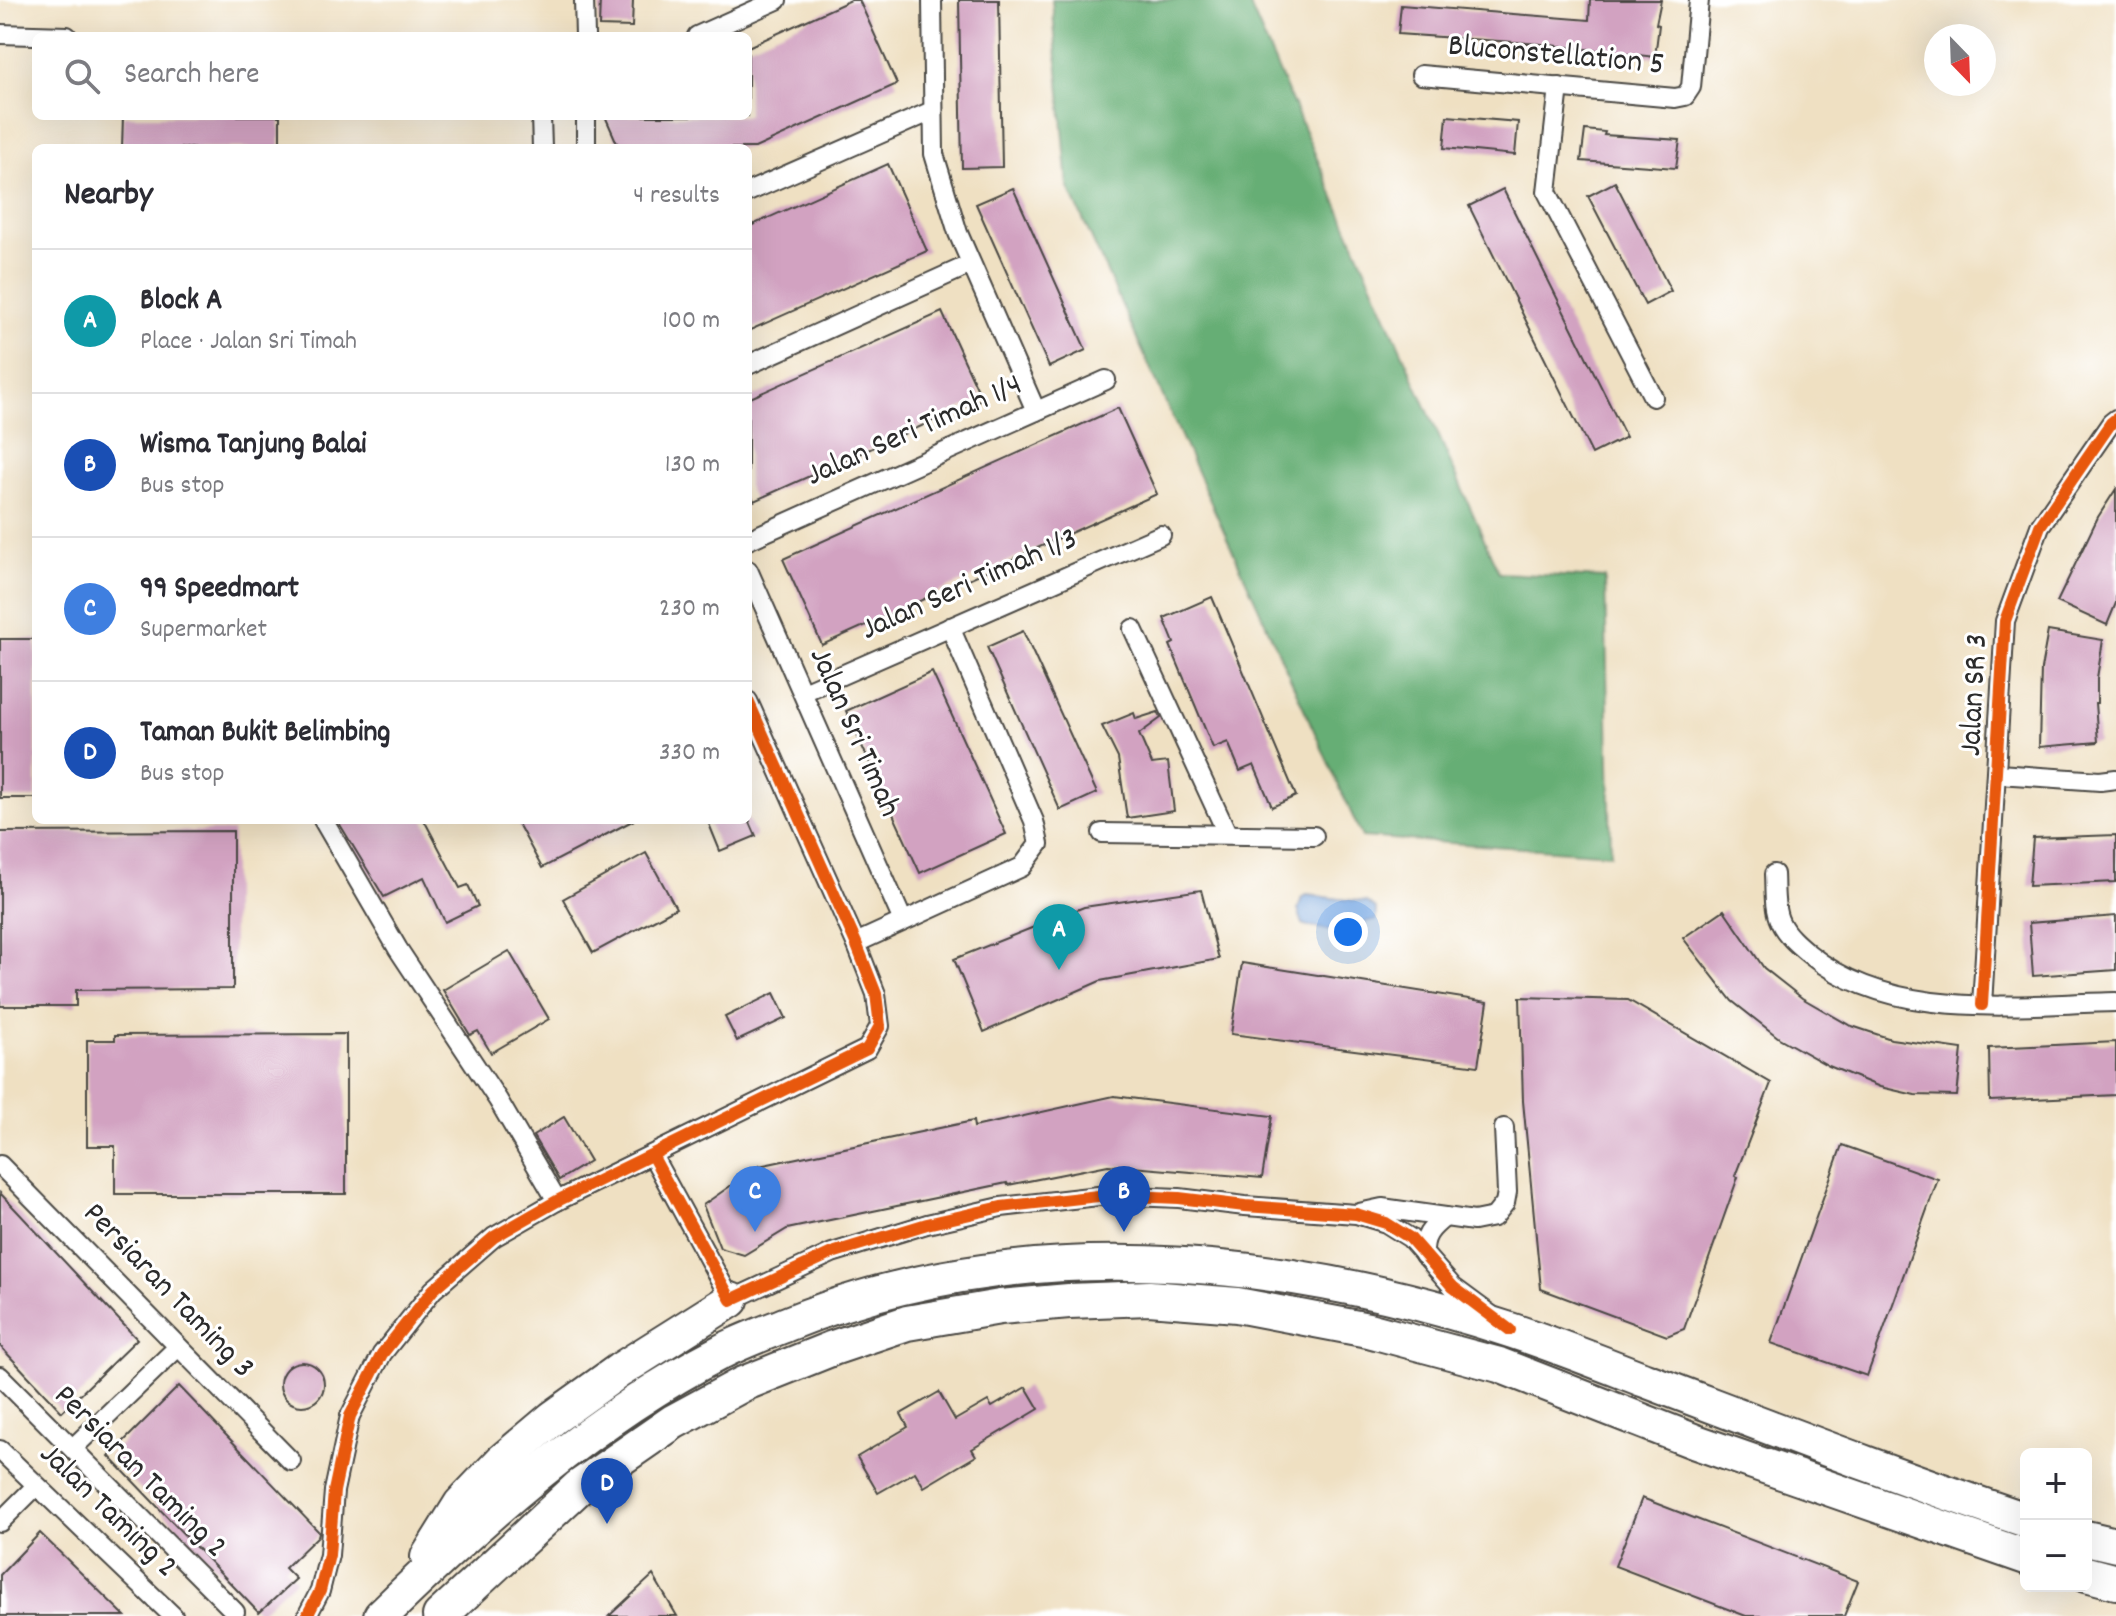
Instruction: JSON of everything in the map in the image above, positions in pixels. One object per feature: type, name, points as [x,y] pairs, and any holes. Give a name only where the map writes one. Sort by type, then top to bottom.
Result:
[{"type":"highway","points":[[381,1616],[553,1461],[650,1392],[724,1350],[822,1310],[899,1287],[994,1268],[1065,1263],[1152,1262],[1243,1269],[1377,1293],[1510,1330],[2020,1518]]},
{"type":"highway","points":[[440,1616],[579,1487],[673,1422],[743,1384],[907,1323],[1000,1307],[1069,1301],[1149,1298],[1237,1305],[1368,1330],[1499,1365],[1696,1442],[2020,1555]]},
{"type":"highway","points":[[409,1588],[461,1504],[502,1461],[553,1418],[620,1370],[731,1300]]},
{"type":"highway","points":[[2092,1539],[2116,1545]]},
{"type":"highway","points":[[2092,1576],[2116,1582]]},
{"type":"street","points":[[584,0],[585,32]]},
{"type":"street","points":[[706,32],[777,0]]},
{"type":"street","points":[[932,0],[934,154],[971,264],[1036,411]]},
{"type":"street","name":"Bluconstellation 5","points":[[1421,75],[1675,98],[1685,96],[1691,87],[1699,0]]},
{"type":"street","points":[[0,34],[32,35]]},
{"type":"street","points":[[1559,87],[1547,192],[1653,397]]},
{"type":"street","points":[[752,190],[932,111]]},
{"type":"street","points":[[541,120],[542,144]]},
{"type":"street","points":[[586,120],[586,144]]},
{"type":"street","points":[[752,363],[971,264]]},
{"type":"street","name":"Jalan Seri Timah 1/4","points":[[752,538],[1106,380]]},
{"type":"street","name":"Jalan SR 3","points":[[1982,1005],[2005,621],[2040,526],[2116,419]]},
{"type":"street","name":"Jalan Seri Timah 1/3","points":[[803,692],[1161,535]]},
{"type":"street","name":"Jalan Sri Timah","points":[[752,579],[903,921]]},
{"type":"street","points":[[856,943],[1022,867],[1039,844],[1034,821],[950,627]]},
{"type":"street","points":[[1133,629],[1227,833]]},
{"type":"street","points":[[307,1616],[320,1591],[329,1555],[334,1491],[350,1416],[382,1354],[433,1290],[494,1237],[557,1201],[867,1049],[880,1026],[876,994],[856,943],[752,710]]},
{"type":"street","points":[[1998,774],[2100,781],[2116,779]]},
{"type":"street","points":[[325,824],[398,949],[498,1100],[557,1201]]},
{"type":"street","points":[[1102,833],[1314,836]]},
{"type":"street","points":[[1774,874],[1780,922],[1794,941],[1818,961],[1853,981],[1912,1000],[1982,1005],[2116,1002]]},
{"type":"street","points":[[1356,1214],[1382,1208],[1474,1221],[1494,1217],[1505,1203],[1507,1192],[1504,1128]]},
{"type":"street","points":[[652,1155],[731,1300],[832,1253],[927,1224],[1001,1207],[1107,1195],[1179,1198],[1356,1214],[1386,1223],[1410,1238],[1453,1287],[1510,1330]]},
{"type":"street","name":"Persiaran Taming 3","points":[[0,1165],[291,1461]]},
{"type":"street","points":[[1424,1255],[1424,1241],[1430,1228],[1445,1217]]},
{"type":"street","points":[[73,1448],[178,1347]]},
{"type":"street","name":"Persiaran Taming 2","points":[[0,1376],[235,1612]]},
{"type":"street","name":"Jalan Taming 2","points":[[0,1450],[173,1616]]},
{"type":"street","points":[[0,1522],[36,1486]]},
{"type":"green space","points":[[1052,0],[1251,0],[1250,6],[1499,573],[1605,578],[1611,854],[1362,837],[1068,186]]},
{"type":"water","points":[[1302,897],[1367,902],[1376,909],[1376,921],[1366,921],[1364,928],[1354,933],[1310,927],[1303,924],[1298,910]]},
{"type":"building","points":[[600,0],[633,0],[632,27],[599,26]]},
{"type":"building","points":[[851,0],[859,0],[897,84],[755,148],[752,144],[617,144],[607,120],[752,120],[752,45]]},
{"type":"building","points":[[959,0],[999,0],[1002,167],[962,168]]},
{"type":"building","points":[[1590,0],[1661,0],[1656,24],[1659,25],[1655,57],[1541,44],[1398,34],[1401,5],[1589,20]]},
{"type":"building","points":[[1447,116],[1518,122],[1515,155],[1444,148]]},
{"type":"building","points":[[123,120],[280,120],[280,144],[122,144]]},
{"type":"building","points":[[1585,130],[1605,132],[1604,135],[1680,140],[1676,168],[1581,161]]},
{"type":"building","points":[[888,164],[927,251],[752,329],[752,225]]},
{"type":"building","points":[[1615,182],[1671,291],[1645,305],[1588,196]]},
{"type":"building","points":[[1013,188],[1086,350],[1049,367],[976,204]]},
{"type":"building","points":[[1503,189],[1626,437],[1592,454],[1469,206]]},
{"type":"building","points":[[942,312],[982,399],[754,501],[752,397]]},
{"type":"building","points":[[1118,408],[1157,494],[822,645],[783,559]]},
{"type":"building","points":[[2116,489],[2116,603],[2107,625],[2057,602],[2098,517]]},
{"type":"building","points":[[1212,597],[1296,796],[1272,807],[1254,765],[1240,771],[1228,742],[1213,748],[1170,645],[1174,643],[1164,618]]},
{"type":"building","points":[[1023,631],[1097,793],[1060,810],[987,647]]},
{"type":"building","points":[[2048,631],[2103,640],[2095,703],[2098,742],[2039,747],[2041,669]]},
{"type":"building","points":[[0,639],[32,639],[32,798],[0,798]]},
{"type":"building","points":[[932,672],[1006,834],[920,873],[846,711]]},
{"type":"building","points":[[1158,712],[1161,718],[1139,734],[1152,764],[1168,762],[1174,811],[1127,818],[1118,758],[1102,726],[1134,713],[1136,719]]},
{"type":"building","points":[[340,824],[426,824],[460,888],[468,885],[478,906],[445,922],[424,877],[384,897]]},
{"type":"building","points":[[518,824],[626,824],[542,868]]},
{"type":"building","points":[[709,824],[751,824],[756,836],[720,851]]},
{"type":"building","points":[[233,831],[233,989],[76,990],[76,1006],[0,1006],[0,832]]},
{"type":"building","points":[[2116,835],[2116,882],[2029,886],[2033,838]]},
{"type":"building","points":[[646,853],[676,908],[593,953],[563,899]]},
{"type":"building","points":[[1201,890],[1219,959],[1100,981],[984,1032],[954,959],[1084,907]]},
{"type":"building","points":[[1724,910],[1764,968],[1802,998],[1849,1025],[1891,1039],[1962,1049],[1957,1096],[1915,1095],[1880,1087],[1829,1066],[1779,1038],[1732,1001],[1683,938]]},
{"type":"building","points":[[2116,916],[2116,970],[2033,976],[2029,923]]},
{"type":"building","points":[[509,951],[549,1019],[491,1053],[478,1031],[470,1035],[443,990]]},
{"type":"building","points":[[1242,963],[1488,1002],[1478,1066],[1231,1034]]},
{"type":"building","points":[[774,993],[786,1018],[737,1041],[725,1017]]},
{"type":"building","points":[[1520,997],[1628,1000],[1771,1083],[1735,1176],[1738,1177],[1684,1329],[1667,1336],[1541,1289],[1523,1101]]},
{"type":"building","points":[[346,1034],[346,1194],[115,1194],[115,1146],[87,1146],[87,1040],[115,1040],[115,1035]]},
{"type":"building","points":[[2116,1042],[2116,1095],[1990,1101],[1989,1048]]},
{"type":"building","points":[[1114,1096],[1272,1116],[1262,1178],[1108,1165],[787,1229],[744,1255],[720,1248],[703,1205],[759,1166],[973,1121],[974,1127]]},
{"type":"building","points":[[564,1117],[590,1161],[559,1180],[533,1136]]},
{"type":"building","points":[[1842,1145],[1938,1179],[1867,1376],[1771,1343]]},
{"type":"building","points":[[0,1193],[137,1339],[62,1412],[0,1346]]},
{"type":"building","points":[[302,1362],[318,1368],[324,1384],[318,1400],[302,1406],[286,1400],[280,1384],[286,1368]]},
{"type":"building","points":[[179,1386],[319,1532],[285,1568],[296,1579],[259,1613],[109,1456]]},
{"type":"building","points":[[1026,1387],[1039,1409],[972,1449],[976,1456],[924,1487],[915,1472],[878,1493],[857,1457],[908,1427],[901,1414],[939,1392],[955,1420],[988,1401],[992,1407]]},
{"type":"building","points":[[1642,1498],[1858,1581],[1844,1616],[1746,1616],[1615,1566]]},
{"type":"building","points":[[40,1533],[125,1616],[0,1616],[0,1575]]},
{"type":"building","points":[[653,1575],[677,1616],[609,1616]]},
{"type":"cycle path","points":[[1982,1005],[2005,621],[2040,526],[2116,419]]},
{"type":"cycle path","points":[[307,1616],[320,1591],[329,1555],[334,1491],[350,1416],[382,1354],[433,1290],[494,1237],[557,1201],[867,1049],[880,1026],[876,994],[856,943],[752,710]]},
{"type":"cycle path","points":[[652,1155],[731,1300],[832,1253],[927,1224],[1001,1207],[1107,1195],[1179,1198],[1356,1214],[1386,1223],[1410,1238],[1453,1287],[1510,1330]]},
{"type":"place","name":"Block A","points":[[1059,970]]},
{"type":"place","name":"99 Speedmart","points":[[755,1232]]},
{"type":"place","name":"Wisma Tanjung Balai","points":[[1124,1232]]},
{"type":"place","name":"Taman Bukit Belimbing","points":[[607,1524]]}]
